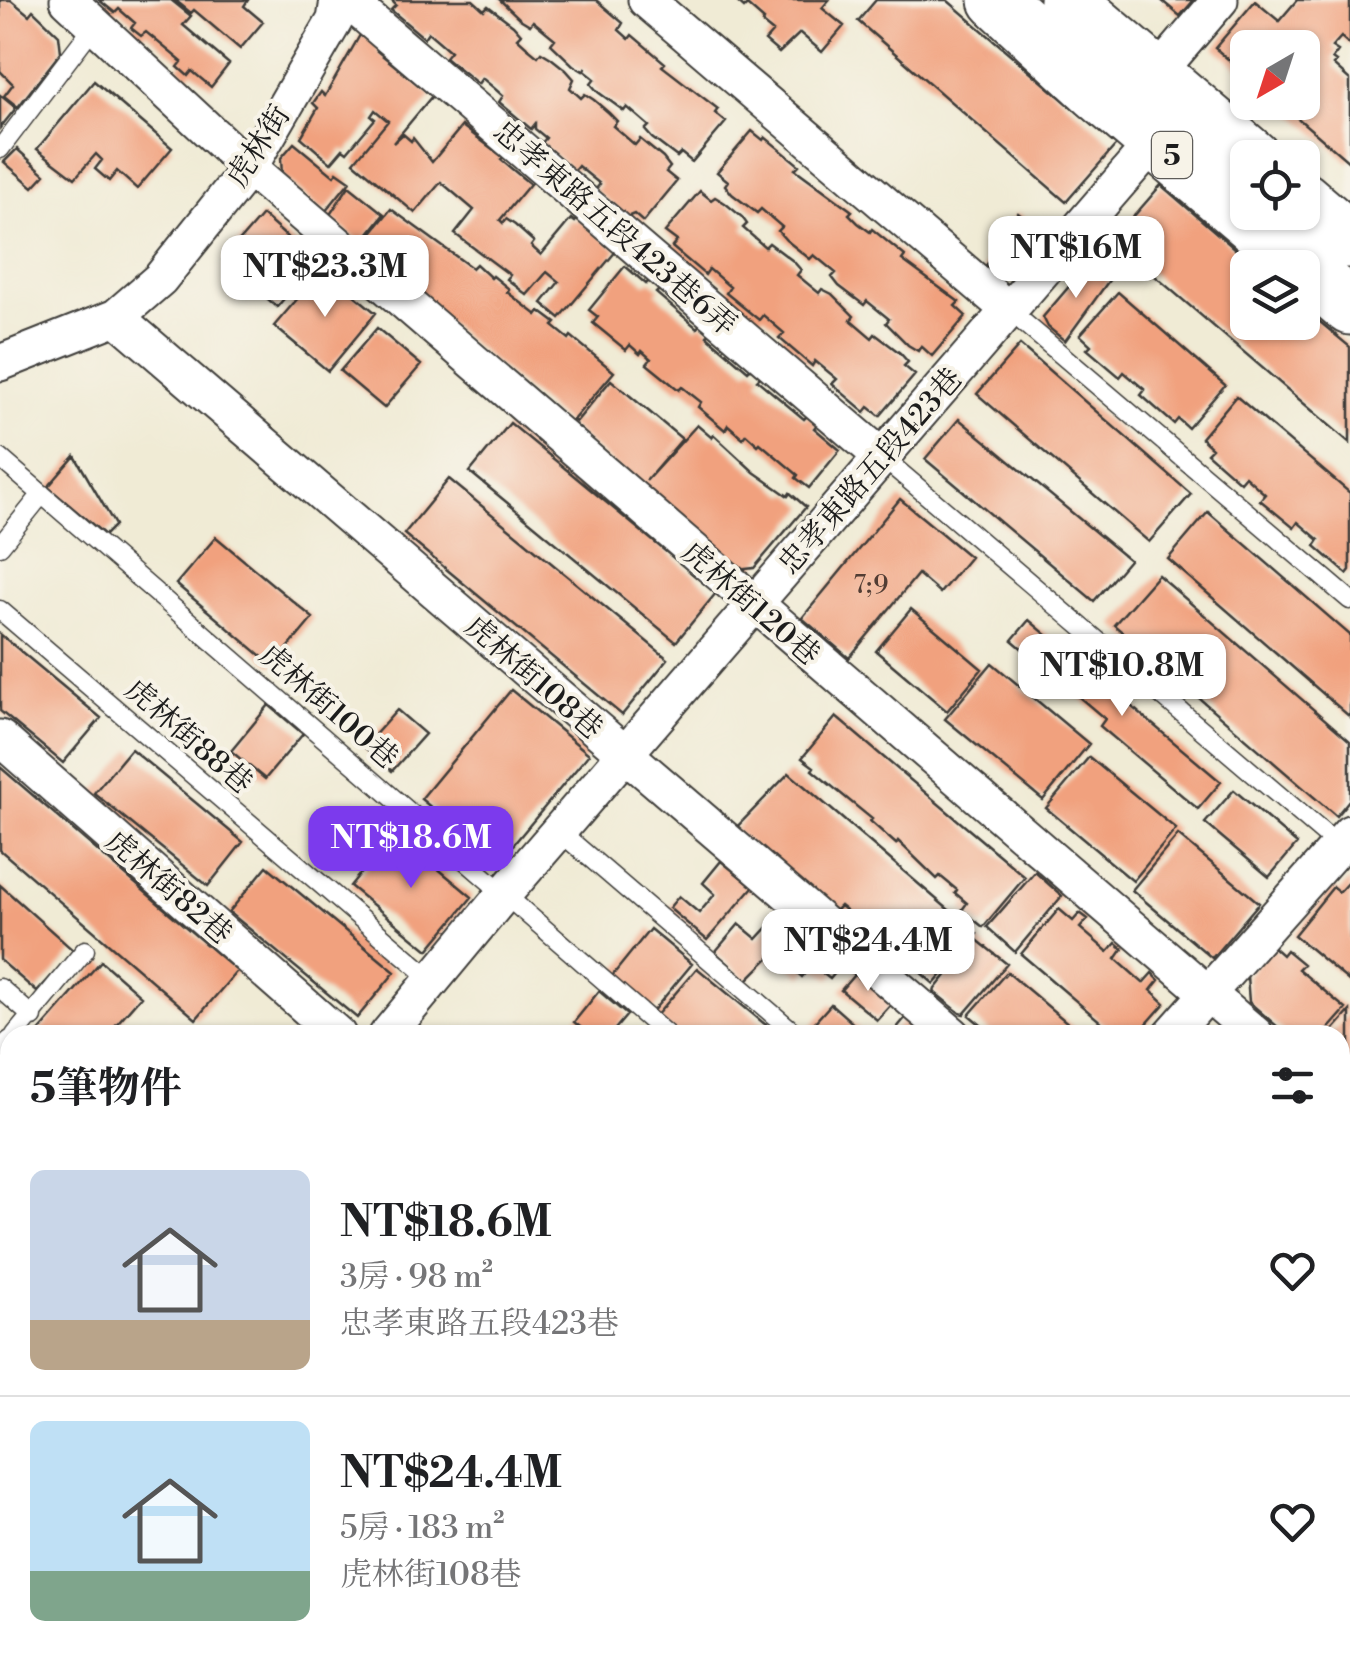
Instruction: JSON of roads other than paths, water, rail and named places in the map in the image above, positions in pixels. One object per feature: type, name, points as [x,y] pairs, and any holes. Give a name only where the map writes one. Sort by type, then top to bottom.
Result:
[{"type":"main road","name":"5","points":[[997,0],[1154,141],[1350,307]]},
{"type":"main road","name":"5","points":[[1067,0],[1232,140]]},
{"type":"main road","points":[[1320,215],[1350,240]]},
{"type":"street","name":"虎林街120巷","points":[[68,0],[249,168],[1244,1025]]},
{"type":"street","name":"虎林街","points":[[0,363],[116,317],[160,279],[249,168],[335,20],[338,0]]},
{"type":"street","name":"忠孝東路五段423巷6弄","points":[[348,0],[882,457]]},
{"type":"street","points":[[646,0],[1008,310]]},
{"type":"street","points":[[1154,141],[1156,76],[1220,0]]},
{"type":"street","name":"忠孝東路五段423巷","points":[[395,1025],[1154,141]]},
{"type":"street","name":"虎林街108巷","points":[[116,317],[941,1025]]},
{"type":"street","name":"虎林街82巷","points":[[0,738],[327,1025]]},
{"type":"street","points":[[1180,1025],[1346,845]]},
{"type":"lane","points":[[0,149],[96,24]]},
{"type":"lane","points":[[1008,310],[1350,600]]},
{"type":"lane","points":[[882,457],[1346,845]]},
{"type":"lane","name":"虎林街100巷","points":[[0,458],[655,1025]]},
{"type":"lane","points":[[0,546],[42,494]]},
{"type":"lane","name":"虎林街88巷","points":[[0,610],[432,980]]},
{"type":"lane","points":[[559,831],[785,1025]]},
{"type":"lane","points":[[25,1025],[84,950]]},
{"type":"lane","points":[[0,988],[33,1017]]}]
